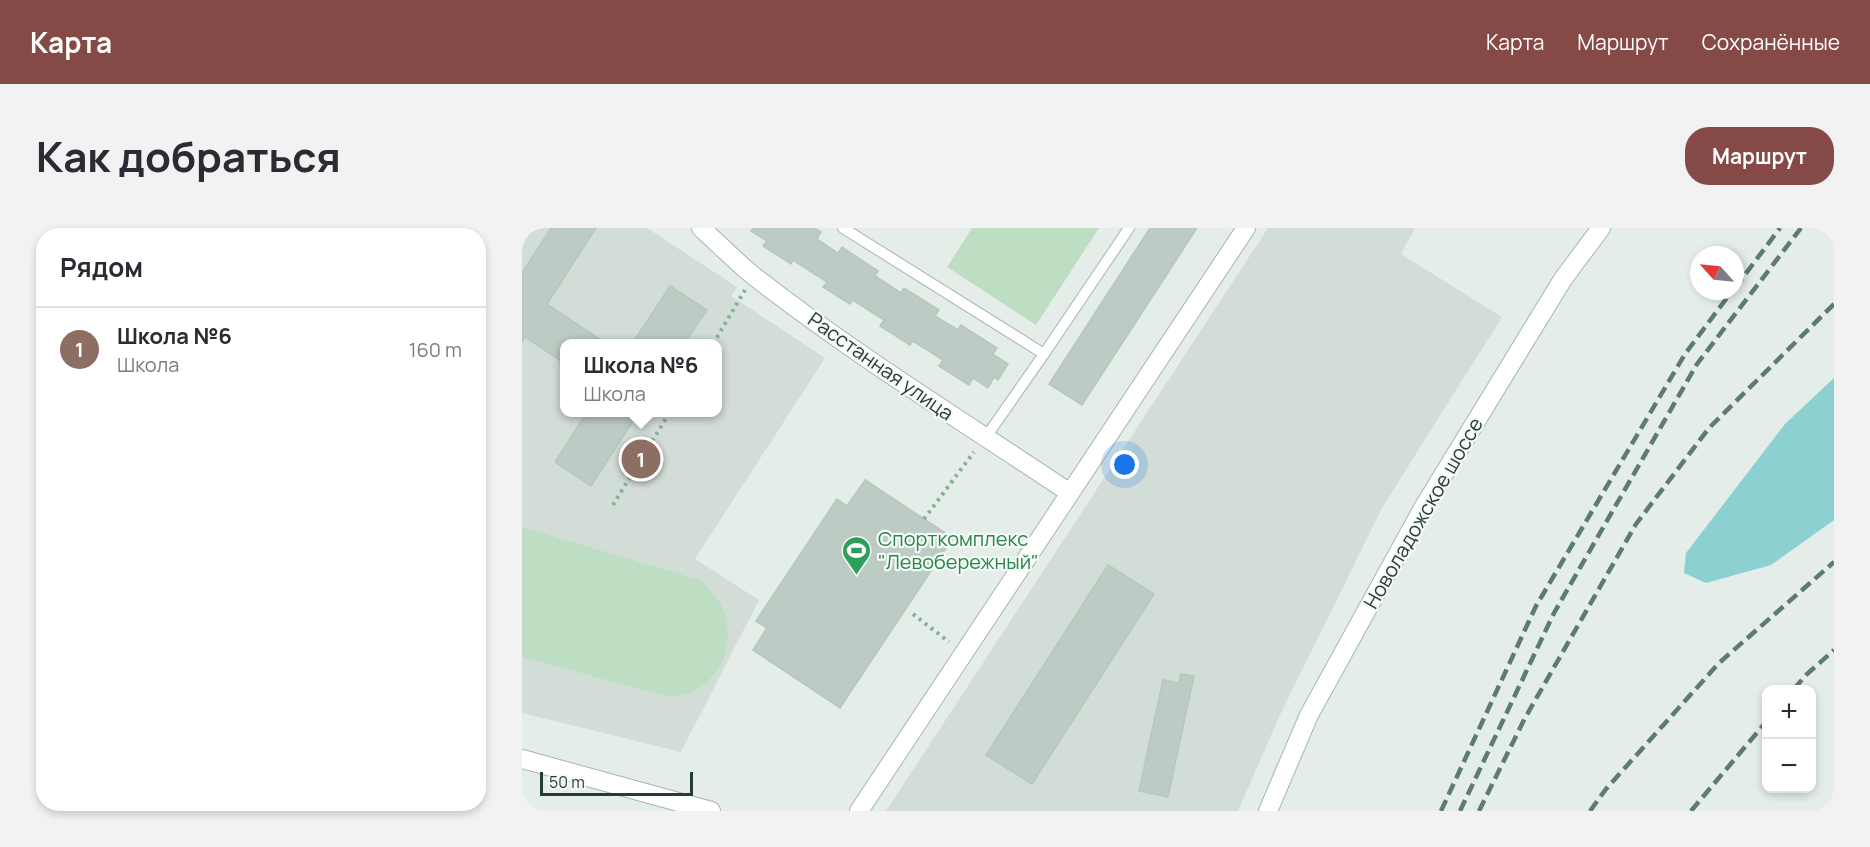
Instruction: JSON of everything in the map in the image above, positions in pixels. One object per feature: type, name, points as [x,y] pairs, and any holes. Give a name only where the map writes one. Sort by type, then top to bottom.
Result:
[{"type":"street","points":[[859,811],[1246,228]]},
{"type":"street","name":"Новоладожское шоссе","points":[[1268,811],[1309,715],[1423,508],[1563,279],[1601,228]]},
{"type":"street","name":"Расстанная улица","points":[[705,229],[753,275],[902,381],[1070,493]]},
{"type":"street","points":[[522,759],[711,811]]},
{"type":"lane","points":[[843,228],[1044,354]]},
{"type":"lane","points":[[986,437],[1129,228]]},
{"type":"path","points":[[716,339],[753,275]]},
{"type":"path","points":[[613,505],[667,417]]},
{"type":"path","points":[[924,519],[974,452]]},
{"type":"path","points":[[913,614],[964,653]]},
{"type":"shaded area","points":[[522,228],[647,228],[737,287],[731,296],[825,358],[695,559],[759,600],[681,752],[522,713]]},
{"type":"shaded area","points":[[1268,228],[1415,228],[1401,254],[1502,317],[1382,508],[1279,717],[1238,811],[886,811]]},
{"type":"green space","points":[[972,228],[1099,228],[1036,325],[947,267]]},
{"type":"green space","points":[[522,527],[700,580],[718,601],[727,622],[726,649],[715,673],[695,690],[674,696],[662,695],[522,657]]},
{"type":"water","points":[[1834,378],[1834,520],[1771,565],[1706,583],[1684,573],[1686,553],[1785,424]]},
{"type":"building","points":[[551,228],[596,228],[547,304],[600,339],[560,339],[560,360],[525,337],[522,342],[522,273]]},
{"type":"building","points":[[753,228],[815,228],[821,232],[817,239],[838,253],[842,247],[878,271],[875,276],[901,293],[904,288],[939,310],[935,316],[958,330],[961,325],[997,348],[993,354],[1008,364],[998,380],[994,377],[988,388],[973,378],[969,385],[939,366],[943,360],[913,341],[910,345],[880,326],[884,320],[853,300],[850,304],[823,287],[827,282],[793,260],[791,264],[763,246],[767,241],[751,231]]},
{"type":"building","points":[[1150,228],[1197,228],[1082,405],[1049,384]]},
{"type":"building","points":[[670,286],[707,310],[687,339],[635,339]]},
{"type":"building","points":[[584,417],[636,417],[591,486],[555,462]]},
{"type":"building","name":"Спорткомплекс \"Левобережный\"","points":[[865,480],[953,538],[840,708],[753,650],[767,628],[756,621],[837,499],[847,506]]},
{"type":"building","points":[[1108,565],[1154,594],[1032,784],[986,755]]},
{"type":"building","points":[[1181,674],[1194,676],[1168,797],[1139,791],[1163,680],[1178,683]]},
{"type":"railway","points":[[1744,276],[1780,228]]},
{"type":"railway","points":[[1460,811],[1554,613],[1697,364],[1801,228]]},
{"type":"railway","points":[[1441,811],[1536,606],[1685,354],[1725,300]]},
{"type":"railway","points":[[1479,811],[1525,718],[1636,524],[1709,428],[1834,304]]},
{"type":"railway","points":[[1590,811],[1606,789],[1719,663],[1834,562]]},
{"type":"railway","points":[[1797,685],[1834,650]]},
{"type":"railway","points":[[1691,811],[1762,727]]},
{"type":"place","name":"Школа №6","points":[[641,459]]},
{"type":"place","name":"Спорткомплекс \"Левобережный\"","points":[[857,576]]}]
